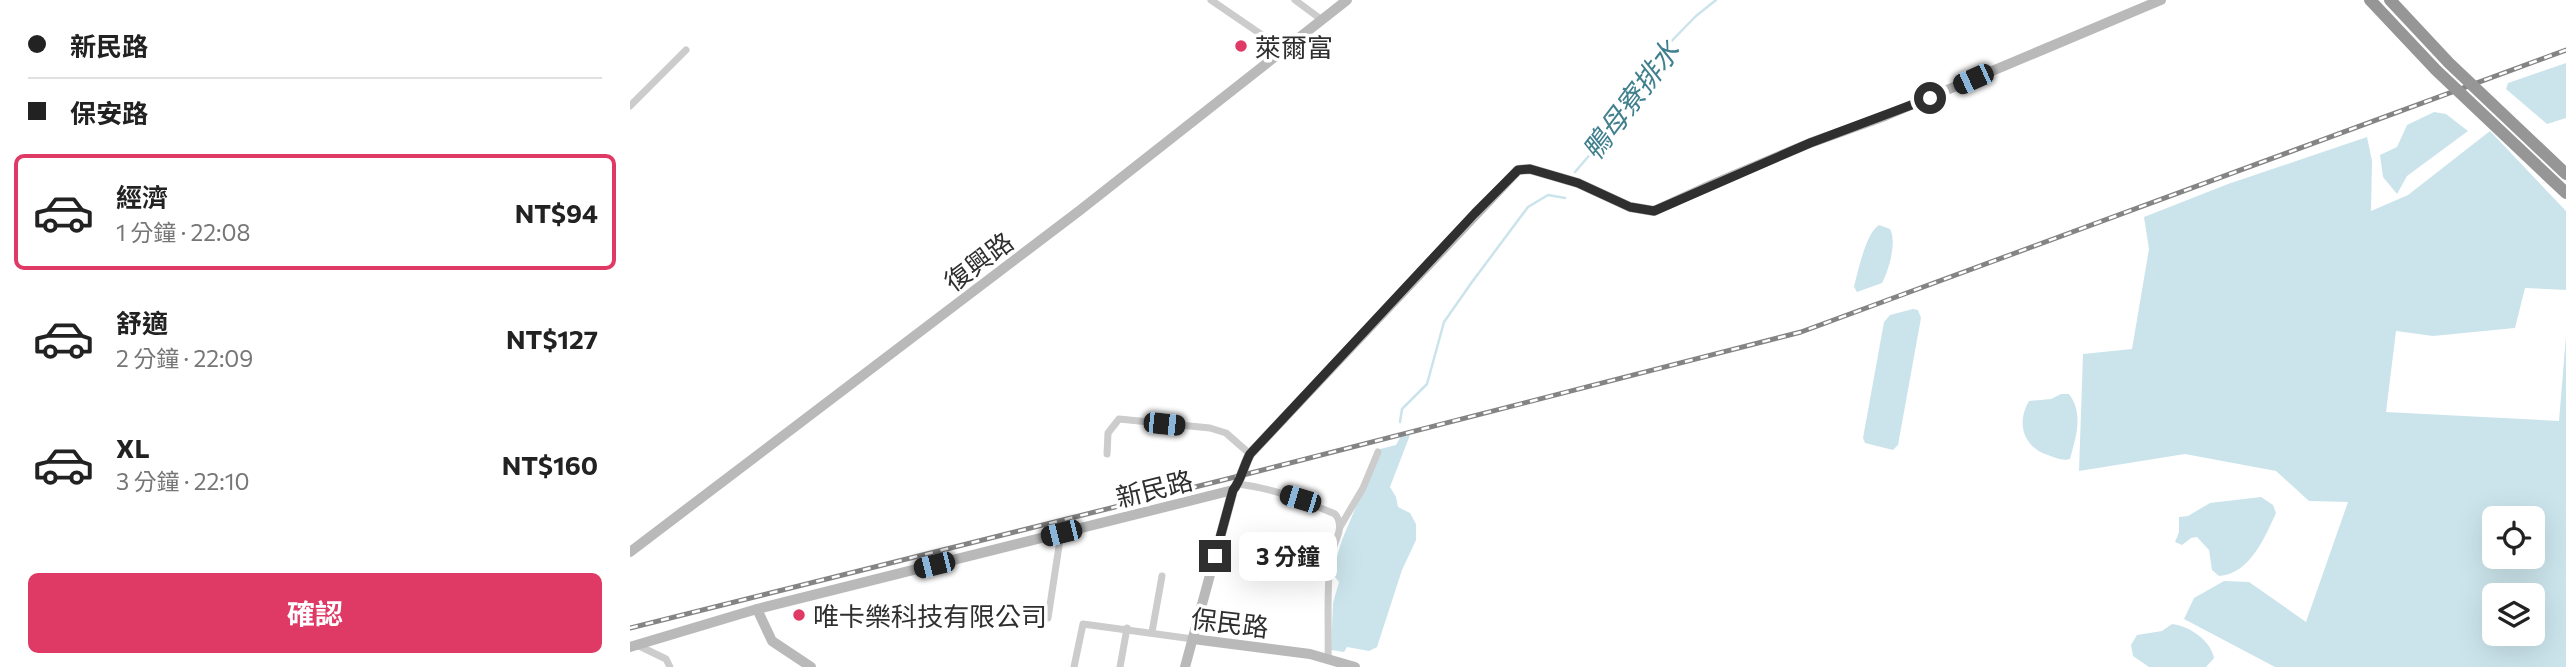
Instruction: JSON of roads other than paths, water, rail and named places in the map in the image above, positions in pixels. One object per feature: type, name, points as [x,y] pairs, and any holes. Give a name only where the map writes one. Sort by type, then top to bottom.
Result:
[{"type":"highway","points":[[2370,0],[2436,70],[2566,193]]},
{"type":"highway","points":[[2390,0],[2449,63],[2566,174]]},
{"type":"street","points":[[1211,0],[1284,50]]},
{"type":"street","points":[[1295,0],[1322,20]]},
{"type":"street","name":"復興路","points":[[630,552],[1079,211],[1347,0]]},
{"type":"street","points":[[1185,667],[1239,476],[1250,454],[1518,170],[1530,169],[1578,183],[1630,207],[1654,211],[1810,143],[1885,116],[2161,0]]},
{"type":"street","points":[[630,107],[686,50]]},
{"type":"street","points":[[1107,454],[1108,433],[1119,419],[1226,432],[1250,454]]},
{"type":"street","points":[[1328,659],[1331,555],[1340,527],[1363,488],[1378,452]]},
{"type":"street","points":[[1236,487],[1260,487],[1312,504],[1335,514],[1340,527]]},
{"type":"street","name":"新民路","points":[[633,646],[757,609],[1236,487]]},
{"type":"street","points":[[1048,618],[1061,533]]},
{"type":"street","points":[[1152,632],[1162,576]]},
{"type":"street","points":[[757,609],[772,641],[811,667]]},
{"type":"street","name":"保民路","points":[[1074,667],[1083,624],[1310,654],[1355,667]]},
{"type":"street","points":[[1120,667],[1127,628]]},
{"type":"street","name":"新民路","points":[[633,646],[666,659],[670,667]]},
{"type":"water","points":[[2566,63],[2566,118],[2547,124],[2506,89],[2508,83]]},
{"type":"water","points":[[2434,112],[2446,114],[2468,131],[2407,176],[2397,194],[2383,177],[2380,155],[2397,147],[2407,125]]},
{"type":"water","points":[[2490,131],[2566,211],[2566,290],[2525,288],[2515,328],[2433,336],[2396,331],[2386,412],[2559,421],[2566,336],[2566,667],[2275,667],[2184,619],[2194,598],[2224,581],[2249,582],[2306,622],[2348,502],[2309,501],[2276,471],[2185,454],[2079,471],[2083,354],[2132,349],[2149,249],[2144,217],[2228,184],[2367,137],[2372,161],[2371,211],[2408,195]]},
{"type":"water","points":[[1879,225],[1890,229],[1892,235],[1887,271],[1882,283],[1857,292],[1854,287],[1863,253],[1874,229]]},
{"type":"water","points":[[1918,310],[1921,318],[1898,445],[1893,450],[1865,443],[1863,438],[1884,322],[1890,315]]},
{"type":"water","points":[[2061,394],[2069,394],[2077,417],[2074,442],[2070,459],[2067,460],[2039,451],[2028,440],[2023,426],[2029,401],[2051,399]]},
{"type":"water","points":[[1410,435],[1390,487],[1398,507],[1410,513],[1416,524],[1416,540],[1402,570],[1377,647],[1369,651],[1347,647],[1344,652],[1331,650],[1333,603],[1339,582],[1332,573],[1342,540],[1380,449],[1396,445],[1401,436]]},
{"type":"water","points":[[2261,497],[2273,505],[2276,513],[2255,553],[2248,562],[2230,574],[2219,576],[2212,570],[2209,550],[2197,537],[2182,545],[2175,542],[2179,532],[2179,517],[2188,516],[2210,503]]},
{"type":"water","points":[[2172,624],[2192,631],[2209,646],[2214,658],[2206,667],[2149,667],[2133,656],[2131,645],[2137,635],[2162,631]]},
{"type":"waterway","name":"鴨母寮排水","points":[[1575,172],[1600,143],[1623,100],[1654,59],[1696,16],[1716,0]]},
{"type":"waterway","name":"鴨母寮排水","points":[[1400,422],[1402,409],[1427,384],[1444,322],[1472,282],[1528,207],[1548,195],[1565,198]]},
{"type":"railway","points":[[630,628],[1801,332],[2566,50]]},
{"type":"place","name":"萊爾富","points":[[1241,46]]},
{"type":"place","name":"唯卡樂科技有限公司","points":[[799,615]]}]
